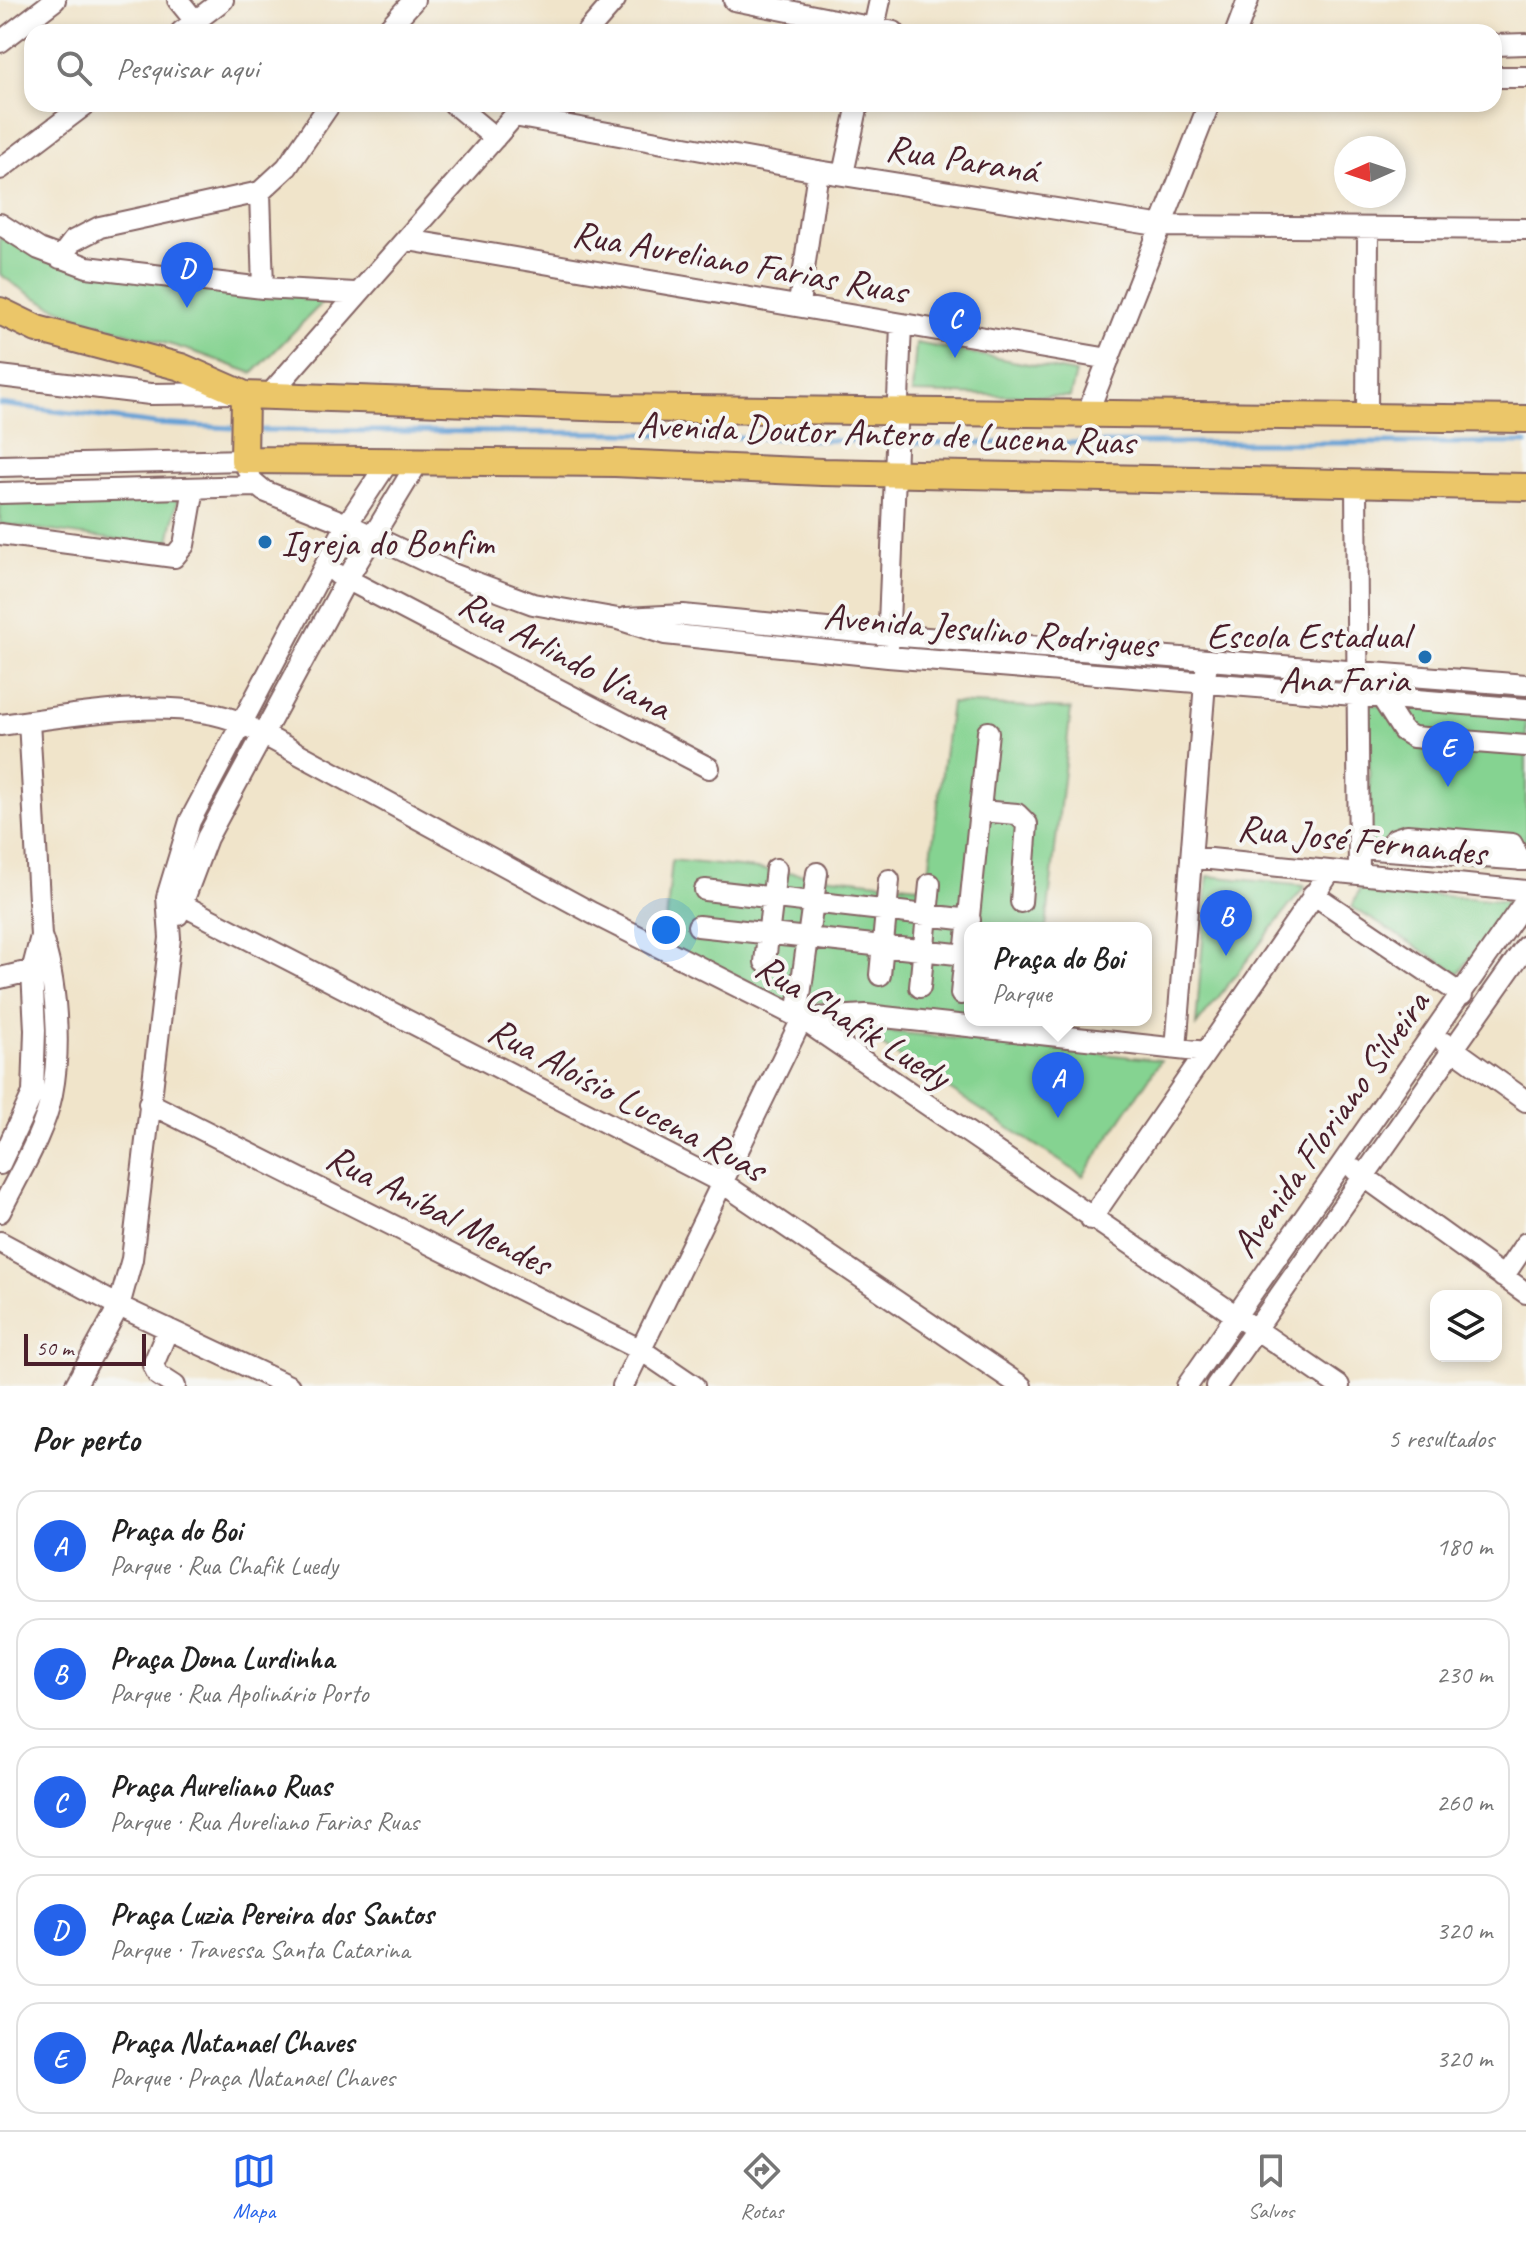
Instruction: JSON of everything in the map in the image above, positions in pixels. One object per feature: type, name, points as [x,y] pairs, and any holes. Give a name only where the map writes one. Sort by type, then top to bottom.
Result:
[{"type":"main road","points":[[0,311],[37,329],[181,367],[250,394],[244,460]]},
{"type":"main road","name":"Avenida Doutor Antero de Lucena Ruas","points":[[250,394],[613,408],[1526,419]]},
{"type":"main road","name":"Avenida Doutor Antero de Lucena Ruas","points":[[244,460],[615,463],[896,473],[1526,487]]},
{"type":"street","points":[[0,42],[55,0]]},
{"type":"street","points":[[178,0],[187,24]]},
{"type":"street","points":[[192,24],[223,0]]},
{"type":"street","points":[[392,24],[414,0]]},
{"type":"street","points":[[594,24],[615,0]]},
{"type":"street","points":[[734,0],[847,24]]},
{"type":"street","points":[[880,0],[880,24]]},
{"type":"street","points":[[1239,24],[1248,0]]},
{"type":"street","points":[[1502,45],[1526,44]]},
{"type":"street","points":[[1502,77],[1526,77]]},
{"type":"street","points":[[0,169],[75,112]]},
{"type":"street","points":[[60,258],[73,241],[100,227],[260,192],[287,167],[325,112]]},
{"type":"street","points":[[464,112],[495,138]]},
{"type":"street","points":[[0,376],[150,394],[250,394],[408,240],[518,112]]},
{"type":"street","name":"Rua Paraná","points":[[530,112],[818,171],[1163,226],[1526,229]]},
{"type":"street","points":[[843,174],[856,112]]},
{"type":"street","points":[[1087,414],[1206,112]]},
{"type":"street","points":[[799,304],[818,171]]},
{"type":"street","points":[[260,192],[263,288]]},
{"type":"street","points":[[0,224],[60,258],[105,270],[263,288],[355,293]]},
{"type":"street","points":[[1367,417],[1368,230]]},
{"type":"street","name":"Rua Aureliano Farias Ruas","points":[[408,240],[1109,359]]},
{"type":"street","points":[[888,657],[901,325]]},
{"type":"street","points":[[0,466],[244,460],[256,486],[0,493]]},
{"type":"street","points":[[75,1386],[119,1306],[132,1259],[174,901],[190,821],[347,524],[388,462]]},
{"type":"street","points":[[174,901],[347,579],[418,462]]},
{"type":"street","points":[[1356,484],[1359,874]]},
{"type":"street","name":"Avenida Jesulino Rodrigues","points":[[256,486],[507,596],[552,608],[618,619],[675,635],[888,657],[1526,709]]},
{"type":"street","points":[[0,534],[174,557],[184,545],[194,488]]},
{"type":"street","name":"Rua Arlindo Viana","points":[[325,567],[709,768]]},
{"type":"street","name":"Avenida Jesulino Rodrigues","points":[[618,619],[683,615],[889,635],[1526,685]]},
{"type":"street","points":[[1176,1049],[1207,659]]},
{"type":"street","points":[[1382,698],[1403,731],[1413,737],[1526,746]]},
{"type":"street","name":"Rua Chafik Luedy","points":[[0,725],[101,713],[192,709],[214,712],[242,723],[592,913],[799,1018],[1339,1386]]},
{"type":"street","points":[[0,1212],[43,1121],[52,1094],[29,721]]},
{"type":"street","points":[[705,890],[970,920],[988,732]]},
{"type":"street","points":[[980,811],[1017,814],[1027,824],[1021,902]]},
{"type":"street","points":[[1359,848],[1384,850],[1395,839],[1407,835],[1492,841],[1512,844],[1523,860]]},
{"type":"street","name":"Rua José Fernandes","points":[[1191,857],[1526,891]]},
{"type":"street","points":[[765,962],[776,869]]},
{"type":"street","points":[[1091,1219],[1330,872]]},
{"type":"street","points":[[623,1386],[799,1018],[817,873]]},
{"type":"street","points":[[880,975],[889,880]]},
{"type":"street","points":[[920,987],[930,884]]},
{"type":"street","points":[[1313,894],[1462,995]]},
{"type":"street","name":"Avenida Floriano Silveira","points":[[1187,1386],[1526,900]]},
{"type":"street","name":"Rua Aloísio Lucena Ruas","points":[[174,901],[721,1182],[1021,1386]]},
{"type":"street","points":[[698,926],[964,955]]},
{"type":"street","name":"Avenida Floriano Silveira","points":[[1216,1386],[1526,946]]},
{"type":"street","points":[[0,978],[42,969]]},
{"type":"street","points":[[0,1164],[33,1093],[35,1030],[42,969]]},
{"type":"street","points":[[961,994],[964,971]]},
{"type":"street","points":[[799,1018],[866,1015],[964,1026]]},
{"type":"street","points":[[966,1026],[1206,1052]]},
{"type":"street","points":[[1433,1035],[1526,1101]]},
{"type":"street","name":"Rua Aníbal Mendes","points":[[149,1103],[641,1350],[694,1386]]},
{"type":"street","points":[[1346,1162],[1526,1293]]},
{"type":"street","points":[[0,1242],[119,1306],[285,1385]]},
{"type":"street","points":[[1503,1277],[1526,1243]]},
{"type":"street","points":[[168,1329],[153,1365],[158,1375],[175,1386]]},
{"type":"green space","points":[[0,237],[44,259],[326,299],[253,373],[93,322],[22,290],[0,274]]},
{"type":"green space","points":[[916,343],[1076,373],[1070,397],[912,393]]},
{"type":"green space","points":[[178,498],[168,547],[0,524],[0,501]]},
{"type":"green space","points":[[951,703],[1071,709],[1047,922],[964,922],[964,1017],[815,1002],[786,1010],[664,945],[672,860],[927,887]]},
{"type":"green space","points":[[1368,704],[1526,718],[1526,864],[1371,857]]},
{"type":"green space","points":[[1208,876],[1305,886],[1196,1026]]},
{"type":"green space","points":[[1360,888],[1510,902],[1459,973],[1352,907]]},
{"type":"green space","points":[[855,1028],[1161,1060],[1083,1176]]},
{"type":"waterway","points":[[0,404],[156,424],[232,428]]},
{"type":"waterway","points":[[262,430],[618,433],[884,442]]},
{"type":"waterway","points":[[911,443],[1526,443]]},
{"type":"place","name":"Praça Luzia Pereira dos Santos","points":[[187,308]]},
{"type":"place","name":"Praça Aureliano Ruas","points":[[955,358]]},
{"type":"place","name":"Igreja do Bonfim","points":[[265,542]]},
{"type":"place","name":"Escola Estadual Ana Faria","points":[[1425,657]]},
{"type":"place","name":"Praça Natanael Chaves","points":[[1448,787]]},
{"type":"place","name":"Praça Dona Lurdinha","points":[[1226,956]]},
{"type":"place","name":"Praça do Boi","points":[[1058,1118]]}]
